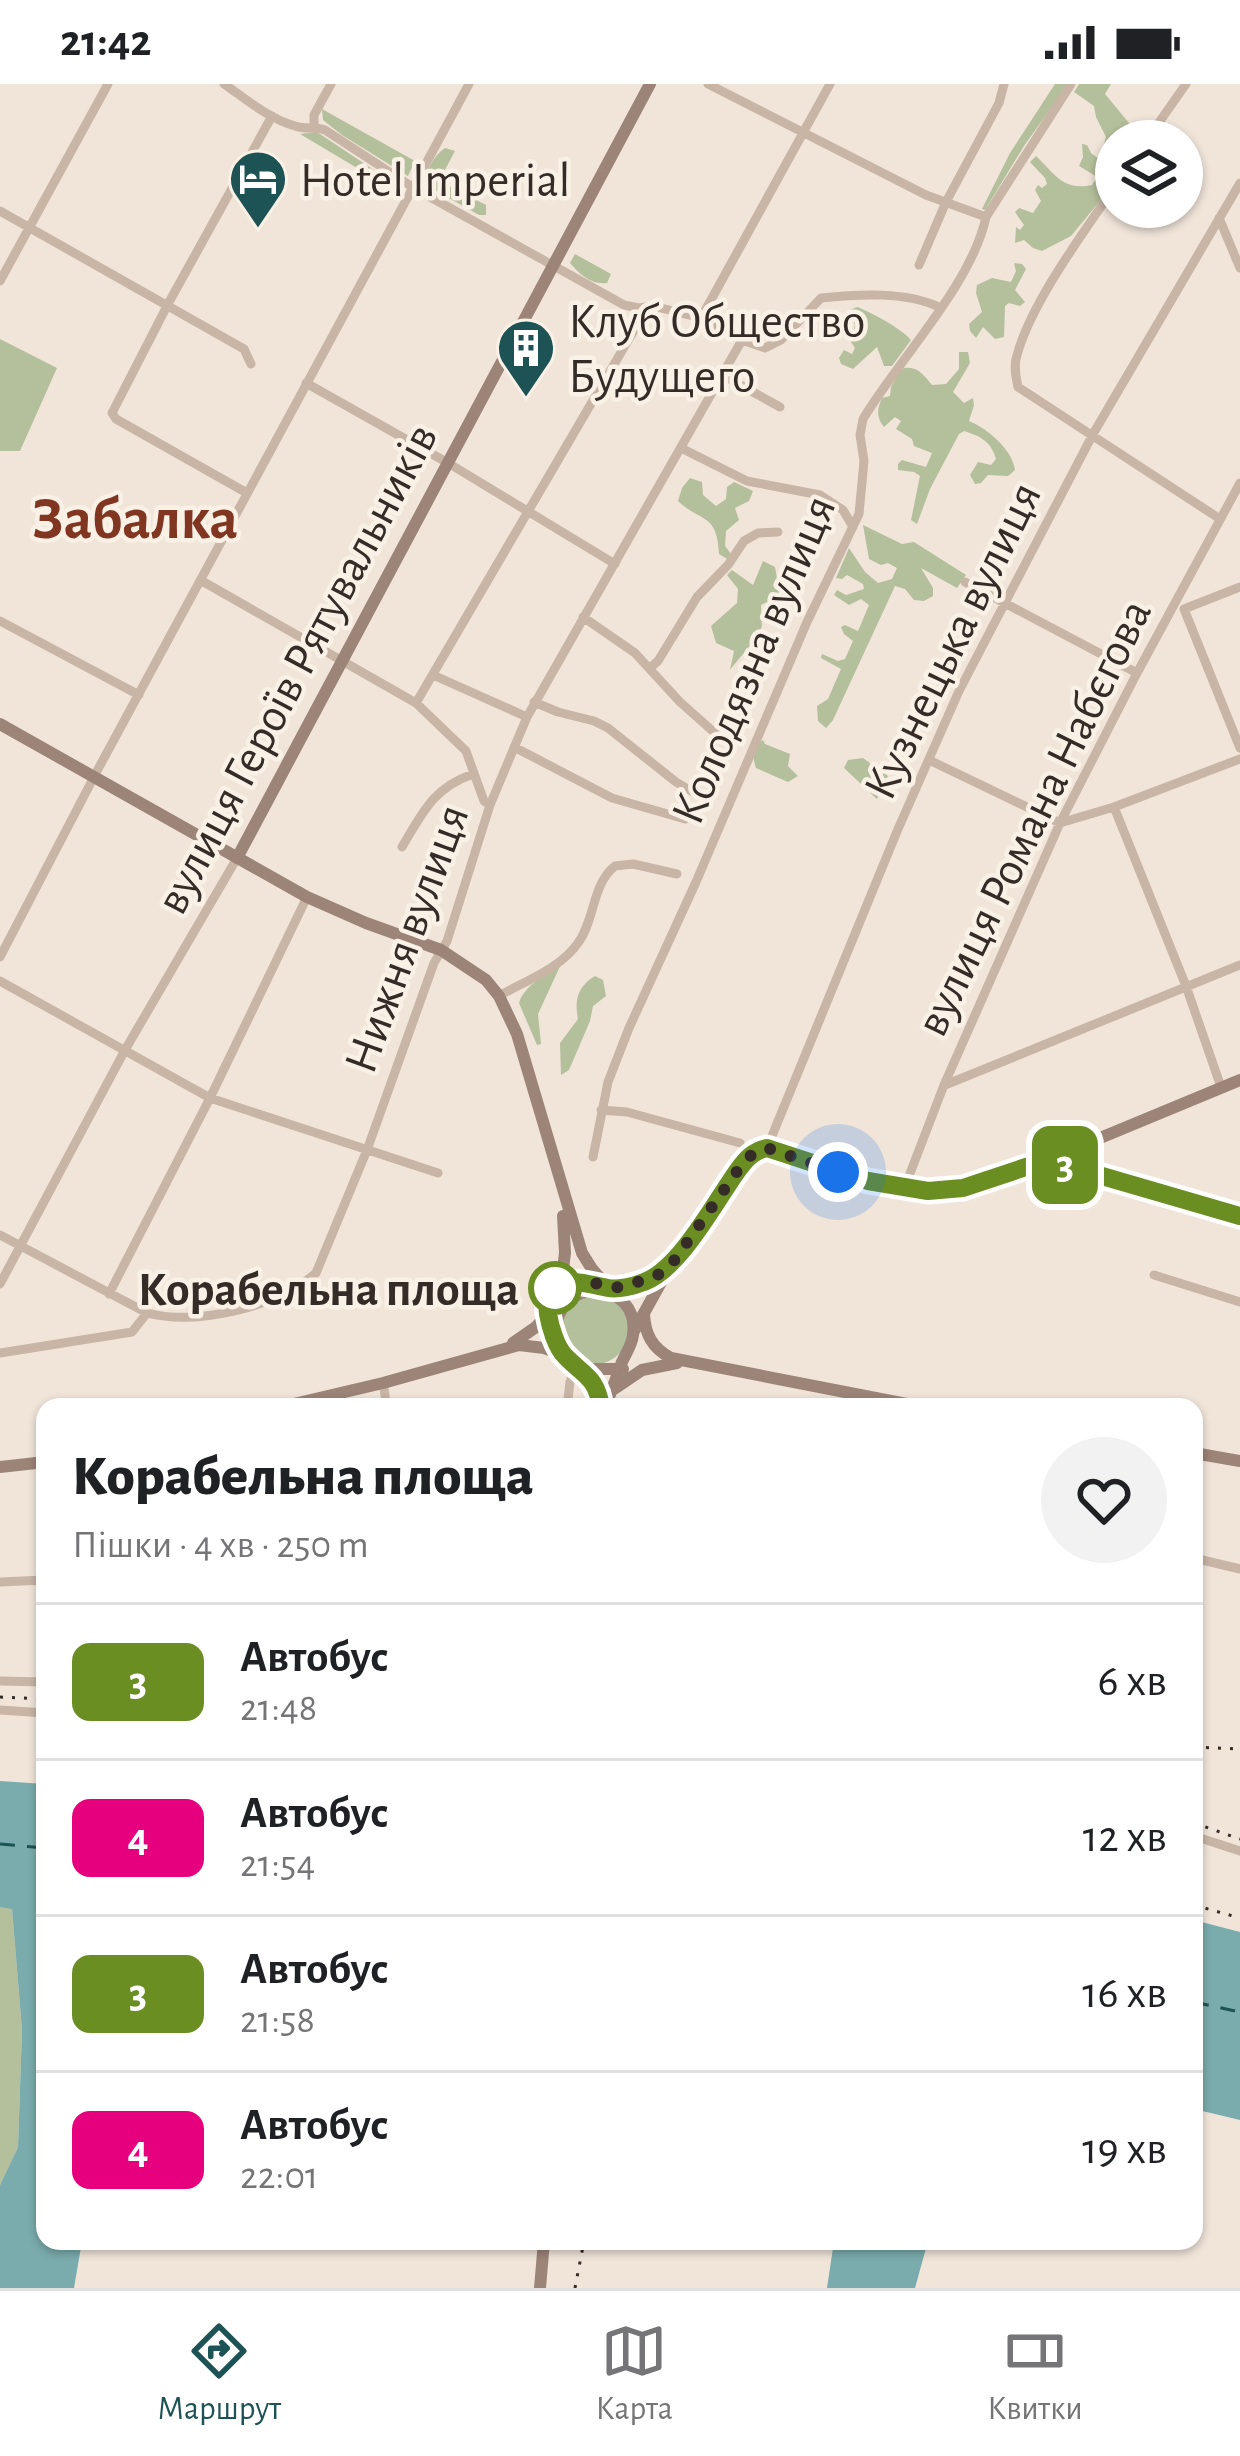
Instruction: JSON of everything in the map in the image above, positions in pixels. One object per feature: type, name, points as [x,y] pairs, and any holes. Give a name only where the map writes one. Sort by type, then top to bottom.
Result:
[{"type":"street","points":[[0,281],[108,84]]},
{"type":"street","points":[[224,84],[272,116],[299,128],[325,130],[414,188],[625,305],[653,306],[701,318],[759,347],[775,345],[821,298],[885,296],[941,308]]},
{"type":"street","points":[[314,126],[314,115],[331,84]]},
{"type":"street","points":[[0,957],[470,84]]},
{"type":"street","name":"вулиця Героїв Рятувальників","points":[[0,1284],[125,1050],[237,858],[650,84]]},
{"type":"street","points":[[708,84],[926,195],[986,217]]},
{"type":"street","points":[[701,318],[830,84]]},
{"type":"street","points":[[919,265],[1004,84]]},
{"type":"street","name":"Колодязна вулиця","points":[[593,1157],[608,1082],[629,1028],[853,527],[862,502],[862,419],[941,308],[983,233],[986,217],[1071,84]]},
{"type":"street","points":[[1161,120],[1186,84]]},
{"type":"street","points":[[247,493],[112,413],[272,116]]},
{"type":"street","name":"Кузнецька вулиця","points":[[767,1148],[959,691],[1093,434],[1238,190]]},
{"type":"street","points":[[0,212],[244,350],[251,364]]},
{"type":"street","points":[[1095,217],[1026,330],[1015,365],[1018,387],[1220,519]]},
{"type":"street","points":[[1219,218],[1240,268]]},
{"type":"street","points":[[416,703],[640,320],[639,308]]},
{"type":"street","name":"Нижня вулиця","points":[[0,1353],[132,1332],[147,1313],[204,1317],[265,1300],[316,1274],[450,930],[490,805],[527,718],[742,340]]},
{"type":"street","points":[[722,375],[780,407]]},
{"type":"street","points":[[307,383],[615,564]]},
{"type":"street","points":[[681,448],[747,481],[820,495],[843,510],[853,527]]},
{"type":"street","name":"вулиця Романа Набєгова","points":[[904,1189],[944,1085],[1060,824],[1240,483]]},
{"type":"street","points":[[651,667],[697,597],[744,541],[758,533],[778,532]]},
{"type":"street","points":[[202,580],[416,703],[461,745],[484,801],[490,805]]},
{"type":"street","points":[[965,582],[1137,673]]},
{"type":"street","points":[[1240,587],[1179,606],[1240,748]]},
{"type":"street","points":[[583,617],[635,652],[716,734]]},
{"type":"street","points":[[0,621],[139,695]]},
{"type":"street","points":[[433,675],[527,718]]},
{"type":"street","points":[[535,702],[608,728],[708,801]]},
{"type":"street","points":[[0,724],[308,897],[441,950],[476,971],[500,996],[518,1034],[581,1252],[596,1283],[619,1291],[634,1331],[663,1354],[684,1362],[874,1398]]},
{"type":"street","points":[[514,747],[612,798],[685,819]]},
{"type":"street","points":[[929,760],[1060,824],[1240,759]]},
{"type":"street","name":"Нижня вулиця","points":[[402,847],[442,788],[473,774]]},
{"type":"street","points":[[1114,807],[1186,986],[1220,1088]]},
{"type":"street","points":[[500,996],[544,972],[580,942],[604,878],[615,866],[633,864],[676,874]]},
{"type":"street","points":[[109,1294],[308,897]]},
{"type":"street","points":[[944,1085],[1240,965]]},
{"type":"street","points":[[0,981],[210,1098],[438,1173]]},
{"type":"street","points":[[608,1398],[634,1331],[671,1265],[748,1157],[767,1148],[904,1189],[963,1188],[1047,1160],[1240,1080]]},
{"type":"street","points":[[601,1109],[740,1143]]},
{"type":"street","points":[[1047,1160],[1240,1216]]},
{"type":"street","points":[[561,1188],[565,1253],[557,1307],[558,1346],[593,1381],[600,1398]]},
{"type":"street","points":[[0,1235],[147,1313]]},
{"type":"street","points":[[501,1348],[528,1334],[586,1281],[619,1291],[671,1265]]},
{"type":"street","points":[[1154,1275],[1240,1302]]},
{"type":"street","points":[[557,1307],[596,1283]]},
{"type":"street","points":[[644,1312],[648,1337],[663,1354]]},
{"type":"street","points":[[319,1398],[501,1348],[530,1345],[564,1354]]},
{"type":"street","points":[[577,1365],[590,1369],[622,1362],[642,1370]]},
{"type":"street","points":[[612,1390],[642,1370],[684,1362]]},
{"type":"street","points":[[568,1398],[577,1365]]},
{"type":"street","points":[[382,1383],[385,1398]]},
{"type":"street","points":[[1203,1455],[1240,1461]]},
{"type":"street","points":[[0,1467],[36,1463]]},
{"type":"street","points":[[1203,1560],[1240,1568]]},
{"type":"street","points":[[0,1582],[36,1580]]},
{"type":"street","points":[[0,1681],[36,1682]]},
{"type":"street","points":[[0,1710],[36,1712]]},
{"type":"street","points":[[1203,1839],[1240,1851]]},
{"type":"street","points":[[540,2288],[543,2250]]},
{"type":"green space","points":[[1055,84],[1068,84],[982,209],[1010,153]]},
{"type":"green space","points":[[1079,84],[1111,84],[1105,94],[1127,120],[1098,120],[1094,106],[1074,92]]},
{"type":"green space","points":[[322,109],[415,161],[408,176],[342,135],[323,120]]},
{"type":"green space","points":[[317,132],[392,182],[394,190],[300,134]]},
{"type":"green space","points":[[1082,144],[1095,156],[1095,176],[1079,166]]},
{"type":"green space","points":[[445,148],[455,151],[439,181],[486,205],[486,215],[424,184],[431,164]]},
{"type":"green space","points":[[1036,156],[1067,183],[1092,185],[1095,180],[1095,207],[1071,236],[1042,251],[1024,240],[1015,243],[1016,227],[1020,230],[1024,225],[1015,212],[1019,208],[1033,213],[1041,201],[1035,190],[1047,184],[1030,162]]},
{"type":"green space","points":[[575,254],[611,274],[607,283],[591,281],[578,271],[570,263]]},
{"type":"green space","points":[[1014,263],[1026,269],[1015,290],[1025,302],[1005,306],[1004,337],[995,339],[983,327],[976,338],[969,324],[982,312],[977,285],[992,278],[1011,282]]},
{"type":"green space","points":[[857,307],[911,340],[892,366],[884,366],[877,347],[853,369],[841,364],[844,350],[852,354],[855,348],[850,310]]},
{"type":"green space","points":[[0,339],[57,368],[20,451],[0,451]]},
{"type":"green space","points":[[959,352],[968,352],[970,363],[953,392],[964,403],[973,398],[969,421],[998,441],[1015,470],[1008,476],[988,475],[975,484],[970,475],[978,462],[991,465],[996,459],[984,440],[964,431],[930,489],[917,524],[911,520],[920,476],[898,470],[898,464],[902,460],[926,467],[932,453],[914,446],[912,439],[896,429],[901,421],[895,417],[884,427],[879,406],[882,398],[890,396],[901,369],[915,369],[932,385],[946,384],[959,369]]},
{"type":"green space","points":[[690,478],[702,482],[703,495],[716,506],[726,499],[727,487],[734,482],[753,491],[749,501],[735,508],[739,520],[726,531],[729,560],[719,554],[711,525],[678,501]]},
{"type":"green space","points":[[863,525],[902,544],[914,542],[966,575],[957,588],[921,568],[933,588],[933,596],[924,601],[914,600],[895,586],[826,728],[818,721],[817,706],[828,699],[841,669],[821,658],[822,654],[845,659],[853,641],[841,627],[858,631],[869,605],[861,599],[849,605],[834,595],[837,590],[846,595],[864,589],[847,575],[836,578],[849,548],[878,583],[892,579],[897,568],[869,559]]},
{"type":"green space","points":[[763,561],[775,567],[781,601],[793,611],[791,616],[771,600],[761,605],[760,631],[730,670],[734,651],[716,643],[711,626],[737,603],[738,589],[727,575],[732,570],[753,585]]},
{"type":"green space","points":[[763,740],[790,754],[788,766],[798,776],[788,782],[756,768],[754,752]]},
{"type":"green space","points":[[863,758],[888,776],[877,799],[844,768],[848,760]]},
{"type":"green space","points":[[562,962],[538,1014],[541,1044],[537,1045],[519,1003],[531,985]]},
{"type":"green space","points":[[595,976],[603,980],[606,996],[593,1006],[569,1070],[561,1075],[560,1043],[578,1019],[581,989]]},
{"type":"green space","name":"Корабельна площа","points":[[595,1296],[619,1306],[629,1330],[619,1354],[595,1364],[571,1354],[561,1330],[571,1306]]},
{"type":"green space","points":[[0,1907],[12,1908],[22,2030],[18,2147],[0,2185]]},
{"type":"water","points":[[0,1781],[36,1783],[36,2250],[80,2250],[74,2288],[0,2288],[0,2185],[18,2147],[22,2030],[12,1909],[0,1907]]},
{"type":"water","points":[[1203,1922],[1240,1932],[1240,2120],[1203,2111]]},
{"type":"water","points":[[833,2250],[926,2250],[915,2288],[827,2288]]},
{"type":"ferry route","points":[[0,1844],[36,1847]]},
{"type":"ferry route","points":[[1203,2004],[1240,2012]]},
{"type":"railway","points":[[0,1697],[36,1699]]},
{"type":"railway","points":[[1203,1747],[1240,1749]]},
{"type":"railway","points":[[1203,1826],[1240,1839]]},
{"type":"railway","points":[[1203,1908],[1240,1918]]},
{"type":"railway","points":[[575,2288],[582,2250]]},
{"type":"bus line","name":"3","points":[[599,1398],[587,1373],[558,1346],[548,1313],[553,1290],[575,1281],[610,1289],[655,1277],[671,1265],[748,1157],[761,1149],[868,1181],[928,1191],[963,1188],[1047,1160],[1240,1216]]},
{"type":"place","name":"Hotel Imperial","points":[[258,230]]},
{"type":"place","name":"Клуб Общество Будущего","points":[[526,399]]},
{"type":"place","name":"Корабельна площа","points":[[555,1288]]},
{"type":"district","name":"Забалка","points":[[135,517]]},
{"type":"route","points":[[555,1288],[586,1281],[610,1289],[655,1277],[671,1265],[748,1157],[761,1149],[838,1172]]}]
